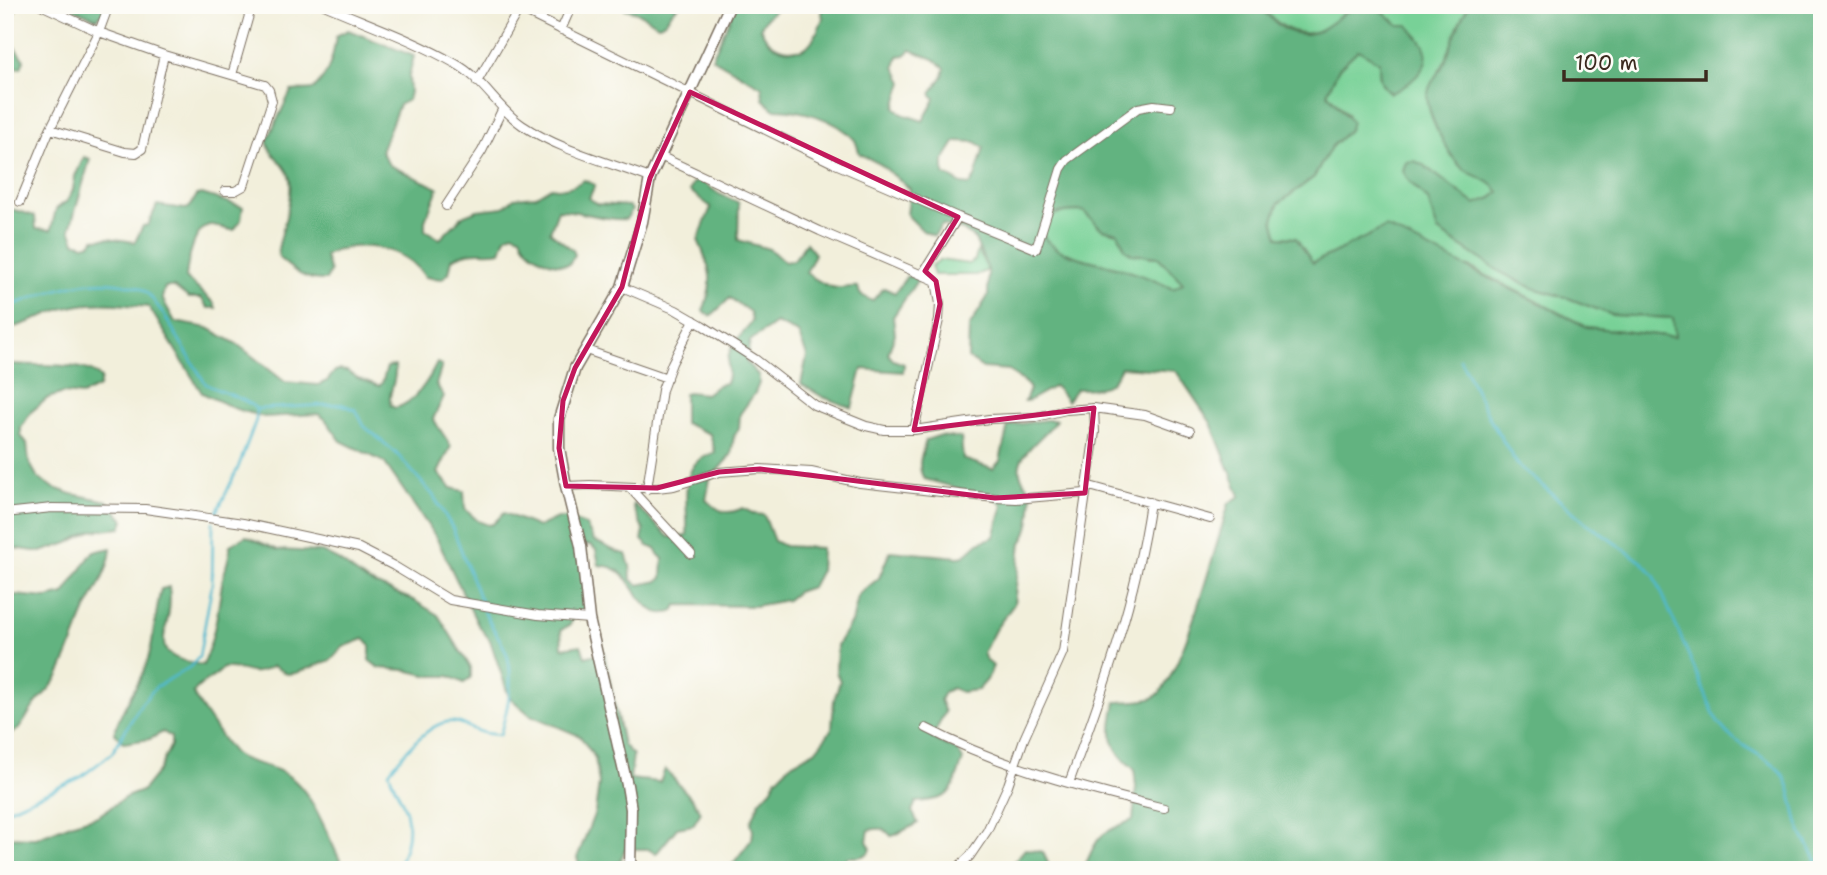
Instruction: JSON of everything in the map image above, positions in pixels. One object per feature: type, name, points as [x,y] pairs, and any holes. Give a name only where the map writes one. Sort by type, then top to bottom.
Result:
[{"type":"main road","points":[[630,870],[631,809],[589,619],[581,546],[559,447],[559,419],[575,368],[622,286],[642,222],[650,178],[730,5]]},
{"type":"street","points":[[41,5],[99,32],[164,55],[265,85],[271,101],[244,186],[235,191],[225,191]]},
{"type":"street","points":[[20,202],[50,129],[99,32],[108,5]]},
{"type":"street","points":[[232,75],[252,5]]},
{"type":"street","points":[[324,5],[456,64],[477,82],[502,110],[523,126],[561,145],[650,178]]},
{"type":"street","points":[[561,30],[572,5]]},
{"type":"street","points":[[477,82],[515,7],[833,163],[1036,249],[1061,169],[1067,160],[1138,108],[1154,105],[1171,107]]},
{"type":"street","points":[[50,129],[136,153],[142,149],[164,55]]},
{"type":"street","points":[[446,206],[482,151],[502,110]]},
{"type":"street","points":[[660,156],[820,232],[936,281],[940,304],[934,348],[914,430]]},
{"type":"street","points":[[923,274],[958,217]]},
{"type":"street","points":[[622,286],[694,320],[755,359],[814,405],[866,426],[884,430],[914,430],[1094,408],[1145,415],[1190,431]]},
{"type":"street","points":[[647,489],[657,415],[667,378],[694,320]]},
{"type":"street","points":[[586,350],[667,378]]},
{"type":"street","points":[[955,870],[970,856],[987,831],[1063,652],[1095,432],[1094,408]]},
{"type":"street","points":[[566,486],[647,489],[674,486],[719,472],[760,469],[811,472],[860,483],[995,498],[1016,499],[1085,489],[1150,502],[1210,519]]},
{"type":"street","points":[[629,487],[691,554]]},
{"type":"street","points":[[1069,783],[1122,628],[1140,565],[1150,502]]},
{"type":"street","points":[[5,513],[52,508],[145,509],[243,523],[359,548],[450,600],[538,615],[589,619]]},
{"type":"street","points":[[926,728],[1014,767],[1164,808]]},
{"type":"highlighted area","points":[[690,92],[958,217],[925,271],[936,281],[940,304],[914,430],[1094,408],[1085,493],[995,498],[760,469],[719,472],[657,488],[566,486],[559,448],[563,401],[575,368],[622,287],[650,178]]},
{"type":"green space","points":[[5,5],[19,5],[10,21],[8,34],[24,60],[21,68],[13,67],[5,61]]},
{"type":"green space","points":[[64,5],[111,5],[97,19]]},
{"type":"green space","points":[[624,5],[680,5],[665,22],[658,25],[637,12],[625,9]]},
{"type":"green space","points":[[736,5],[781,5],[767,17],[760,28],[774,45],[790,50],[804,49],[816,34],[823,18],[821,9],[814,5],[1258,5],[1279,26],[1301,34],[1323,29],[1360,6],[1372,6],[1399,25],[1408,25],[1425,48],[1425,63],[1410,82],[1390,93],[1380,79],[1379,62],[1358,50],[1339,68],[1327,93],[1352,122],[1349,130],[1331,147],[1314,177],[1278,204],[1273,220],[1278,237],[1296,238],[1313,263],[1386,227],[1587,327],[1675,337],[1673,318],[1612,315],[1533,288],[1502,273],[1438,231],[1428,200],[1403,171],[1406,162],[1415,161],[1423,165],[1475,204],[1492,198],[1499,192],[1490,183],[1463,169],[1449,151],[1429,110],[1428,93],[1431,84],[1446,60],[1469,5],[1822,5],[1822,870],[1083,870],[1100,837],[1133,820],[1136,787],[1134,769],[1115,747],[1112,723],[1116,702],[1153,698],[1164,688],[1186,640],[1229,503],[1240,496],[1211,423],[1176,371],[1121,367],[1109,384],[1098,388],[1076,389],[1067,401],[1055,386],[1025,401],[1030,389],[1009,370],[983,368],[968,358],[969,327],[988,296],[988,270],[975,239],[963,230],[942,225],[934,236],[923,231],[907,215],[910,189],[880,164],[860,154],[855,141],[846,132],[817,116],[773,109],[763,99],[762,87],[712,58]],"holes":[[[911,50],[934,59],[945,68],[943,76],[931,93],[935,99],[923,121],[902,114],[895,107],[903,82],[895,67],[898,56]],[[956,141],[976,142],[984,148],[970,185],[962,184],[944,174],[944,160]],[[1083,211],[1102,229],[1118,233],[1125,249],[1132,254],[1158,257],[1183,283],[1173,289],[1135,273],[1065,253],[1047,240],[1042,232],[1050,219],[1063,212]]]},
{"type":"green space","points":[[1258,5],[1355,5],[1318,31],[1299,33],[1282,25]]},
{"type":"green space","points":[[1369,5],[1469,5],[1446,60],[1431,84],[1428,100],[1438,130],[1459,165],[1490,183],[1499,192],[1492,198],[1475,204],[1423,165],[1406,162],[1403,171],[1428,200],[1438,231],[1502,273],[1533,288],[1612,315],[1674,318],[1675,337],[1587,327],[1470,267],[1342,249],[1312,263],[1296,238],[1278,237],[1273,220],[1278,204],[1314,177],[1331,147],[1349,130],[1348,115],[1327,93],[1339,68],[1358,50],[1379,62],[1380,80],[1399,26],[1376,7]]},
{"type":"green space","points":[[348,30],[414,56],[409,76],[408,100],[399,105],[381,151],[389,165],[438,188],[425,221],[425,230],[440,239],[464,215],[477,210],[504,207],[514,198],[536,196],[551,187],[568,187],[584,180],[595,185],[589,198],[597,204],[629,206],[632,210],[626,219],[617,219],[558,210],[550,232],[573,250],[575,255],[569,264],[540,258],[528,248],[521,236],[512,233],[506,237],[501,251],[472,252],[452,259],[449,273],[442,279],[425,277],[416,266],[393,252],[364,247],[337,250],[325,256],[330,272],[326,280],[312,279],[295,271],[279,258],[278,249],[289,199],[290,180],[267,141],[291,91],[314,89],[330,64],[336,36]]},
{"type":"green space","points":[[84,157],[90,159],[70,229],[75,242],[84,245],[92,243],[94,239],[108,238],[135,242],[143,226],[148,225],[157,205],[189,208],[197,195],[202,194],[243,207],[241,220],[234,230],[212,225],[200,231],[190,255],[186,278],[214,303],[216,308],[208,308],[201,298],[189,298],[174,287],[165,287],[162,298],[175,322],[208,328],[237,344],[285,382],[318,385],[339,370],[379,386],[387,367],[395,366],[390,401],[395,408],[415,396],[437,363],[442,365],[436,385],[444,396],[433,419],[451,446],[438,473],[451,488],[464,491],[465,509],[478,521],[488,525],[493,524],[504,513],[538,527],[557,518],[566,518],[586,525],[594,541],[626,554],[631,579],[638,585],[662,578],[663,559],[656,549],[642,540],[644,531],[634,504],[669,537],[687,536],[686,496],[689,476],[699,460],[715,452],[710,434],[684,423],[684,394],[706,394],[718,385],[726,383],[731,349],[752,321],[750,312],[730,298],[711,316],[703,311],[710,275],[698,240],[711,207],[690,191],[693,183],[701,181],[719,194],[739,203],[738,240],[769,249],[785,262],[794,260],[806,243],[815,254],[806,273],[826,285],[835,288],[858,287],[860,294],[872,301],[884,288],[895,293],[907,276],[918,279],[893,317],[895,334],[888,354],[893,360],[904,364],[903,372],[862,369],[852,408],[823,397],[801,384],[807,356],[798,333],[776,323],[750,341],[746,362],[759,376],[759,383],[740,414],[739,429],[734,436],[731,455],[710,479],[706,500],[723,512],[743,508],[754,514],[764,515],[774,541],[784,546],[821,548],[820,572],[812,587],[797,592],[787,600],[755,606],[677,605],[674,611],[663,613],[647,606],[622,574],[612,567],[599,565],[596,550],[591,545],[584,545],[592,613],[576,612],[570,625],[561,630],[562,648],[581,645],[585,657],[604,652],[623,745],[633,755],[630,779],[660,782],[665,769],[701,812],[693,825],[677,828],[656,854],[648,849],[625,849],[620,862],[605,865],[590,863],[585,870],[581,870],[577,858],[595,812],[599,784],[595,758],[580,736],[530,715],[509,697],[490,640],[478,625],[436,537],[384,462],[341,441],[325,419],[318,414],[264,417],[236,409],[202,393],[149,307],[84,304],[5,329],[5,207],[35,216],[36,229],[51,230],[56,209],[67,201],[73,190],[75,176]]},
{"type":"green space","points":[[1083,211],[1102,229],[1118,233],[1150,257],[1158,257],[1184,283],[1173,289],[1135,273],[1065,253],[1047,240],[1042,232],[1050,219],[1058,213]]},
{"type":"green space","points":[[978,250],[988,270],[977,275],[934,275],[931,266],[940,260],[969,264],[975,260]]},
{"type":"green space","points":[[5,363],[83,368],[101,378],[99,387],[82,395],[64,393],[48,398],[31,412],[21,428],[21,436],[27,443],[29,462],[38,478],[54,488],[72,494],[107,501],[124,520],[121,528],[91,531],[68,543],[41,552],[5,547]]},
{"type":"green space","points":[[1056,420],[1026,453],[1019,470],[1032,490],[1030,518],[1021,543],[1014,604],[995,630],[983,653],[993,666],[987,680],[978,690],[961,692],[952,688],[944,692],[940,700],[945,712],[932,738],[958,751],[963,760],[953,787],[938,799],[916,802],[912,811],[918,823],[895,835],[891,836],[881,829],[869,830],[869,852],[858,857],[847,857],[842,870],[728,870],[752,839],[751,822],[760,801],[776,779],[791,764],[815,751],[832,728],[834,700],[840,681],[836,672],[837,645],[853,619],[858,595],[879,578],[890,551],[959,557],[964,556],[978,543],[994,537],[1003,505],[989,494],[924,479],[920,465],[926,440],[938,436],[961,438],[963,459],[993,469],[1000,461],[1008,426]]},
{"type":"green space","points":[[246,536],[278,550],[322,552],[367,581],[413,600],[438,615],[471,668],[471,677],[464,683],[449,676],[430,676],[379,668],[370,661],[370,644],[364,639],[343,647],[331,660],[296,673],[287,674],[273,666],[258,672],[223,668],[193,693],[213,726],[236,755],[280,771],[303,789],[317,811],[345,870],[5,870],[5,837],[36,838],[98,816],[126,797],[142,791],[159,770],[171,745],[171,737],[163,732],[150,739],[124,743],[114,733],[148,660],[161,589],[169,587],[165,648],[171,655],[183,661],[203,665],[215,625],[230,545]]},
{"type":"green space","points":[[111,548],[105,573],[85,612],[58,677],[19,728],[5,736],[5,594],[47,598],[64,594],[93,552]]},
{"type":"green space","points":[[1025,849],[1043,852],[1051,870],[1007,870]]},
{"type":"waterway","points":[[5,308],[52,291],[83,284],[99,282],[138,287],[157,305],[206,384],[245,401],[256,409],[341,404],[356,410],[364,426],[396,453],[433,495],[453,529],[481,602]]},
{"type":"waterway","points":[[1460,359],[1491,421],[1517,464],[1585,522],[1642,562],[1654,575],[1717,721],[1745,747],[1776,767],[1787,781],[1798,824],[1820,870]]},
{"type":"waterway","points":[[215,516],[238,468],[256,420],[256,409]]},
{"type":"waterway","points":[[5,811],[81,777],[112,753],[141,704],[156,687],[190,667],[199,657],[212,585],[213,522]]},
{"type":"waterway","points":[[395,870],[405,849],[408,827],[404,807],[389,772],[394,765],[423,735],[439,724],[456,722],[481,732],[500,735],[509,697],[510,668],[506,652],[483,608]]}]
